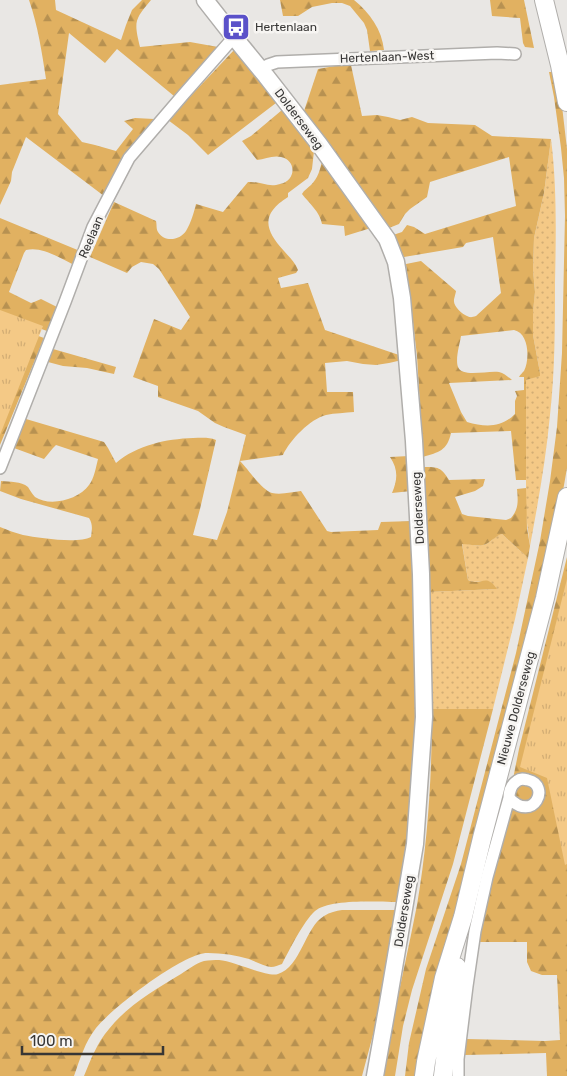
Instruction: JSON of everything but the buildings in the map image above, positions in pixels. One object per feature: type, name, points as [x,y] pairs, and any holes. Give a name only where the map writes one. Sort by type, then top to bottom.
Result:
[{"type":"main road","name":"Dolderseweg","points":[[205,0],[319,144],[387,239],[396,262],[402,298],[414,441],[421,574],[424,717],[415,844],[375,1076]]},
{"type":"main road","points":[[544,0],[567,102]]},
{"type":"main road","name":"Nieuwe Dolderseweg","points":[[424,1076],[444,978],[463,917],[545,598],[567,497]]},
{"type":"main road","name":"Nieuwe Dolderseweg","points":[[443,1076],[463,917]]},
{"type":"street","name":"Reelaan","points":[[0,468],[93,227],[129,158],[234,37]]},
{"type":"street","name":"Hertenlaan-West","points":[[261,69],[268,64],[277,62],[497,53],[515,54]]},
{"type":"street","points":[[458,1076],[458,1059],[466,986],[475,931],[487,877],[509,798]]},
{"type":"green space","points":[[29,0],[55,0],[56,10],[121,40],[132,10],[142,0],[151,0],[138,17],[136,26],[140,47],[190,42],[218,47],[174,96],[117,49],[105,63],[69,33],[58,114],[82,142],[116,151],[133,129],[124,121],[135,118],[154,119],[123,160],[104,196],[26,137],[12,172],[11,181],[0,205],[0,85],[46,79],[37,30]]},
{"type":"green space","points":[[280,0],[354,0],[374,22],[381,36],[384,50],[370,51],[364,23],[350,6],[342,3],[332,3],[312,7],[298,16],[283,16]]},
{"type":"green space","points":[[490,0],[524,0],[534,48],[525,47],[523,43],[520,18],[492,16]]},
{"type":"green space","points":[[235,49],[276,103],[208,155],[188,135],[168,120]]},
{"type":"green space","points":[[351,65],[362,116],[377,115],[400,120],[412,117],[428,123],[475,125],[492,136],[551,139],[544,193],[534,238],[533,270],[535,292],[533,335],[540,376],[526,380],[526,480],[516,480],[511,431],[451,433],[447,444],[442,450],[423,457],[417,356],[406,264],[421,261],[456,291],[454,302],[458,310],[468,317],[476,316],[501,293],[493,237],[466,243],[463,247],[404,257],[393,235],[402,232],[407,225],[425,234],[516,206],[509,157],[430,182],[427,197],[410,209],[399,224],[389,228],[337,156],[303,114],[318,69]],"holes":[[[514,330],[523,336],[527,347],[527,360],[524,371],[519,377],[524,377],[524,390],[515,391],[517,396],[515,414],[510,419],[498,424],[480,425],[467,422],[449,383],[512,380],[499,372],[470,373],[460,370],[457,360],[461,336]]]},
{"type":"green space","points":[[549,72],[555,72],[562,106],[567,149],[567,468],[557,525],[419,1076],[405,1076],[409,1043],[426,969],[461,864],[516,653],[540,541],[550,481],[557,427],[562,353],[565,216],[561,148]]},
{"type":"green space","points":[[282,110],[314,151],[312,169],[308,178],[288,193],[288,197],[273,210],[268,222],[272,236],[294,262],[298,270],[296,273],[278,278],[281,288],[308,283],[325,330],[402,356],[402,360],[376,365],[347,361],[325,363],[327,392],[353,392],[354,412],[336,413],[320,417],[307,425],[295,437],[283,455],[240,461],[260,484],[272,493],[301,491],[327,531],[378,530],[381,522],[413,521],[419,698],[402,902],[344,902],[322,907],[315,911],[306,922],[282,964],[274,967],[239,956],[218,953],[197,955],[183,961],[132,995],[104,1019],[89,1039],[74,1076],[0,1076],[0,527],[23,535],[48,539],[77,540],[91,537],[92,527],[89,518],[21,499],[0,491],[1,481],[22,484],[28,487],[35,497],[41,500],[56,502],[78,495],[89,485],[95,473],[98,459],[56,445],[44,459],[14,448],[26,419],[104,442],[116,463],[142,447],[152,444],[193,438],[213,439],[216,440],[193,535],[217,540],[227,512],[246,435],[215,423],[198,411],[158,397],[158,386],[133,377],[154,319],[181,330],[190,317],[159,269],[153,264],[141,262],[132,267],[127,273],[90,257],[114,202],[156,221],[157,231],[164,238],[172,239],[186,231],[196,204],[223,212],[248,182],[276,185],[286,182],[292,174],[290,162],[281,157],[257,160],[242,141],[251,136]]},
{"type":"green space","points":[[551,139],[556,211],[554,366],[546,448],[530,546],[526,515],[526,380],[540,373],[533,335],[535,292],[533,270],[534,238],[544,193]]},
{"type":"green space","points":[[322,161],[371,228],[345,236],[344,226],[322,224],[317,212],[302,194],[315,180]]},
{"type":"green space","points":[[0,218],[80,251],[74,265],[45,251],[32,249],[26,250],[24,253],[9,292],[31,303],[41,299],[57,307],[47,331],[0,314]]},
{"type":"green space","points":[[0,310],[43,326],[0,435]]},
{"type":"green space","points":[[0,322],[44,338],[0,445]]},
{"type":"green space","points":[[53,349],[116,367],[114,374],[48,362]]},
{"type":"green space","points":[[409,456],[411,491],[392,493],[396,474],[395,466],[390,457]]},
{"type":"green space","points":[[424,467],[439,469],[444,472],[449,480],[485,479],[483,486],[475,491],[455,497],[462,514],[468,516],[506,520],[511,518],[517,508],[517,489],[526,488],[527,528],[530,546],[528,558],[502,534],[490,542],[478,546],[462,544],[468,580],[473,582],[489,581],[497,589],[429,592]]},
{"type":"green space","points":[[502,534],[528,558],[493,709],[432,709],[429,592],[496,589],[487,581],[473,582],[468,580],[462,543],[482,545]]},
{"type":"green space","points":[[567,557],[567,1076],[547,1076],[546,1053],[465,1055],[466,1039],[560,1040],[557,975],[542,975],[531,971],[527,962],[527,942],[479,942],[490,881],[497,859],[519,749]]},
{"type":"green space","points":[[567,579],[567,864],[565,865],[547,778],[520,767]]},
{"type":"green space","points":[[432,709],[493,709],[453,864],[412,990],[403,1026],[395,1076],[383,1076],[421,881],[429,807]]},
{"type":"green space","points":[[342,910],[398,910],[377,1020],[362,1076],[84,1076],[92,1057],[109,1029],[125,1012],[152,992],[195,965],[206,961],[225,961],[267,974],[278,974],[292,964],[318,921],[328,914]]},
{"type":"place","name":"Hertenlaan","points":[[236,27]]}]
